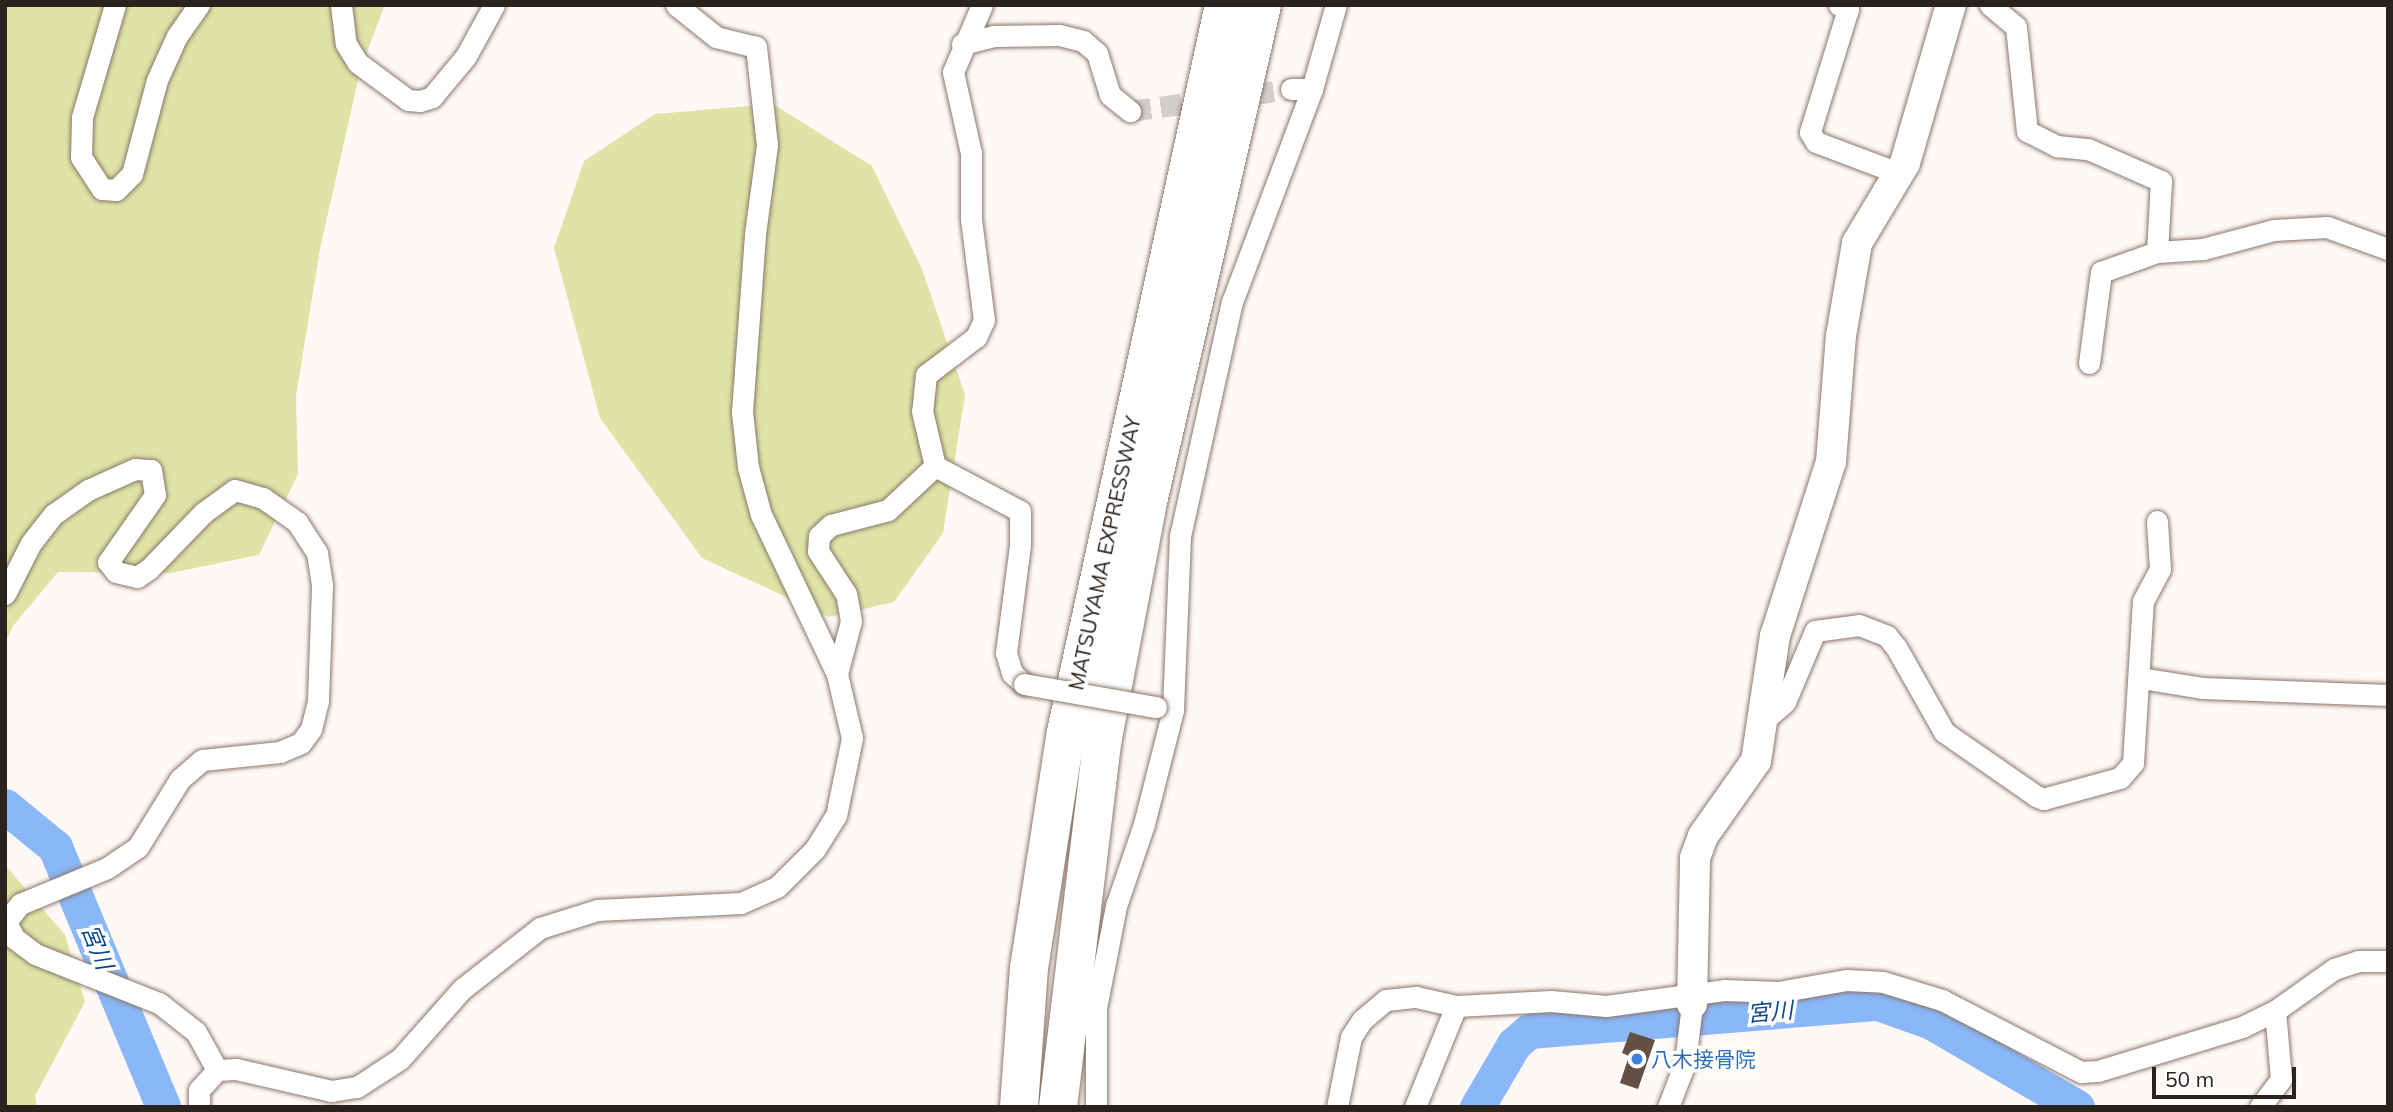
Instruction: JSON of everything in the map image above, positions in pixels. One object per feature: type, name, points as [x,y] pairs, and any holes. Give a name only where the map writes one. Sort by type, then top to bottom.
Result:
[{"type":"highway","name":"MATSUYAMA EXPRESSWAY","points":[[1019,1107],[1029,968],[1066,732],[1224,5]]},
{"type":"highway","name":"MATSUYAMA EXPRESSWAY","points":[[1058,1107],[1101,743],[1147,506],[1262,5]]},
{"type":"street","points":[[115,5],[82,117],[81,157],[102,189],[116,190],[132,174],[157,80],[177,36],[199,5]]},
{"type":"street","points":[[341,5],[346,44],[358,63],[408,100],[420,101],[432,97],[466,56],[494,5]]},
{"type":"street","points":[[200,1107],[199,1090],[217,1070],[236,1069],[331,1091],[357,1087],[400,1059],[462,989],[540,928],[597,910],[741,903],[777,887],[815,849],[836,816],[845,788],[852,738],[837,674],[761,514],[748,467],[742,412],[755,234],[767,145],[756,47],[716,37],[676,5]]},
{"type":"street","points":[[982,5],[962,44],[953,72],[971,153],[971,219],[984,320],[976,337],[926,375],[922,411],[935,466],[1020,511],[1020,545],[1006,653],[1012,673],[1024,684],[1165,708]]},
{"type":"street","points":[[1096,1107],[1096,1008],[1116,906],[1147,813],[1165,708],[1180,536],[1226,328],[1248,257],[1312,89],[1336,5]]},
{"type":"street","points":[[1839,5],[1848,9],[1810,132],[1816,142],[1898,173]]},
{"type":"street","points":[[1668,1107],[1685,1063],[1692,1008],[1695,858],[1703,836],[1749,774],[1762,722],[1776,636],[1830,462],[1842,336],[1857,243],[1898,173],[1951,5]]},
{"type":"street","points":[[1990,5],[2016,27],[2027,131],[2057,146],[2088,149],[2161,181],[2157,253]]},
{"type":"street","points":[[962,44],[994,36],[1059,35],[1083,41],[1097,53],[1110,95],[1130,111]]},
{"type":"street","points":[[1291,89],[1312,89]]},
{"type":"street","points":[[2089,363],[2101,272],[2157,253],[2203,249],[2274,230],[2327,227],[2388,249]]},
{"type":"street","points":[[837,674],[850,621],[846,594],[818,551],[818,536],[831,525],[888,510],[935,466]]},
{"type":"street","points":[[5,594],[31,543],[54,514],[88,490],[135,469],[151,470],[155,495],[108,562],[116,572],[137,577],[149,569],[203,513],[234,490],[263,498],[298,522],[317,553],[322,586],[318,701],[311,729],[301,743],[280,752],[202,760],[180,779],[138,847],[107,868],[20,904],[6,922],[14,938],[35,954],[159,1003],[196,1032],[217,1070]]},
{"type":"street","points":[[1762,722],[1784,702],[1815,631],[1859,625],[1874,629],[1896,648],[1944,732],[2043,799],[2128,772],[2133,764],[2141,678],[2137,653],[2143,601],[2160,569],[2157,520]]},
{"type":"street","points":[[2141,678],[2203,688],[2388,695]]},
{"type":"street","points":[[1337,1107],[1351,1037],[1362,1020],[1386,1000],[1416,997],[1456,1006],[1551,1001],[1606,1006],[1692,1008],[1724,990],[1778,992],[1847,980],[1883,982],[1942,1000],[2081,1072],[2184,1046],[2275,1011],[2334,969],[2358,961],[2388,961]]},
{"type":"street","points":[[1415,1107],[1456,1006]]},
{"type":"street","points":[[2260,1107],[2281,1079],[2275,1011]]},
{"type":"green space","points":[[5,5],[385,5],[361,67],[320,249],[296,396],[298,474],[259,555],[171,573],[58,572],[13,626],[5,643]]},
{"type":"green space","points":[[773,104],[872,166],[922,269],[965,395],[943,533],[894,602],[829,617],[702,558],[600,418],[554,248],[584,161],[655,114]]},
{"type":"green space","points":[[5,865],[65,935],[85,1002],[35,1096],[37,1107],[5,1107]]},
{"type":"building","points":[[1630,1032],[1655,1040],[1638,1089],[1620,1083],[1629,1056],[1622,1053]]},
{"type":"waterway","name":"宮川","points":[[5,806],[55,847],[163,1107]]},
{"type":"waterway","name":"宮川","points":[[1477,1107],[1514,1044],[1529,1031],[1878,1003],[1931,1022],[2077,1107]]},
{"type":"tunnel","points":[[1130,111],[1291,89]]},
{"type":"place","name":"八木接骨院","points":[[1637,1059]]}]
